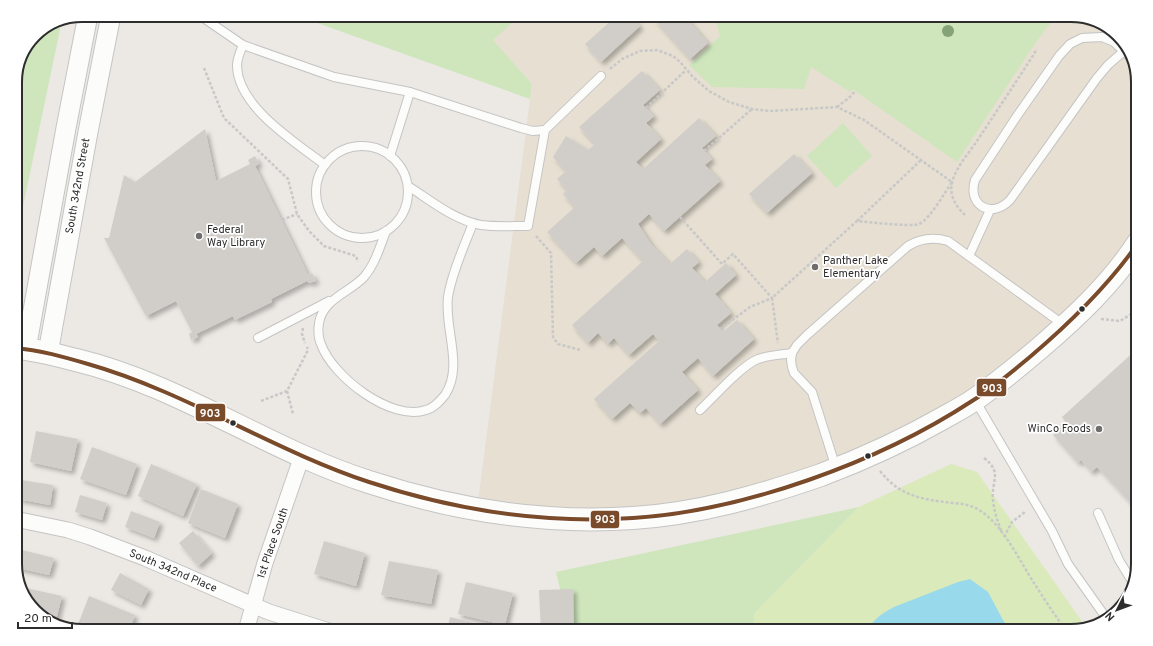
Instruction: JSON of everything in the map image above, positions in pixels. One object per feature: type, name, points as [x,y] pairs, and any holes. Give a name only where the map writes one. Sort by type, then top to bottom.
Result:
[{"type":"main road","points":[[22,348],[98,365],[136,378],[163,389],[302,456],[367,482],[428,499],[477,510],[535,517],[586,520],[635,518],[720,506],[759,496],[868,457],[911,437],[975,399],[1011,372],[1066,326],[1093,299],[1131,252]]},
{"type":"street","name":"South 342nd Street","points":[[22,343],[87,22]]},
{"type":"street","name":"South 342nd Street","points":[[48,353],[110,22]]},
{"type":"street","name":"1st Place South","points":[[248,624],[265,563],[302,456]]},
{"type":"street","name":"South 342nd Place","points":[[22,520],[68,530],[90,537],[145,558],[289,620],[304,624]]},
{"type":"lane","points":[[209,22],[243,45],[334,77],[410,92],[521,128],[533,131],[545,130]]},
{"type":"lane","points":[[1120,48],[1109,39],[1094,36],[1082,38],[1065,48],[1017,116],[975,180],[973,186],[974,198],[983,207],[990,210],[998,209],[1010,200],[1097,78],[1108,65],[1123,52]]},
{"type":"lane","points":[[243,45],[237,65],[239,77],[249,99],[265,117],[325,165]]},
{"type":"lane","points":[[408,186],[457,216],[473,223],[491,226],[528,226],[545,130],[601,76]]},
{"type":"lane","points":[[390,156],[410,92]]},
{"type":"lane","points":[[360,146],[369,146],[380,149],[390,156],[404,175],[408,186],[405,209],[400,219],[386,231],[370,238],[349,236],[331,226],[320,211],[316,200],[318,180],[325,165],[342,150],[360,146]]},
{"type":"lane","points":[[969,256],[990,210]]},
{"type":"lane","points":[[333,299],[322,314],[318,333],[324,352],[337,370],[355,386],[376,401],[396,409],[420,412],[428,410],[445,394],[451,382],[453,367],[448,298],[455,271],[473,223]]},
{"type":"lane","points":[[258,338],[333,299],[358,282],[373,263],[386,231]]},
{"type":"lane","points":[[836,469],[812,392],[794,373],[791,360],[792,353],[797,345],[813,330],[891,260],[915,242],[923,239],[939,239],[950,243],[1066,326]]},
{"type":"lane","points":[[700,410],[747,366],[758,359],[792,353]]},
{"type":"lane","points":[[975,399],[1037,504],[1068,564],[1097,605]]},
{"type":"lane","points":[[1098,513],[1119,560],[1129,577]]},
{"type":"path","points":[[857,221],[910,225],[920,223],[926,218],[952,182],[1037,49]]},
{"type":"path","points":[[601,76],[622,59],[640,51],[648,50],[665,52],[673,56],[701,85],[717,97],[730,102],[752,109],[770,111],[837,107],[864,120],[952,182]]},
{"type":"path","points":[[204,68],[224,118],[288,180],[297,214],[309,231],[324,246],[356,256],[359,264]]},
{"type":"path","points":[[646,108],[686,70]]},
{"type":"path","points":[[837,107],[856,91]]},
{"type":"path","points":[[704,151],[752,109]]},
{"type":"path","points":[[720,329],[750,307],[772,298],[857,221],[921,160]]},
{"type":"path","points":[[952,182],[951,189],[954,200],[965,215]]},
{"type":"path","points":[[282,220],[297,214]]},
{"type":"path","points":[[680,217],[722,264],[733,254],[772,298],[779,355]]},
{"type":"path","points":[[528,226],[551,253],[553,338],[558,344],[581,350]]},
{"type":"path","points":[[1120,321],[1131,314]]},
{"type":"path","points":[[293,414],[287,391],[308,350],[302,334],[303,315]]},
{"type":"path","points":[[261,401],[287,391]]},
{"type":"path","points":[[868,457],[887,480],[902,491],[924,499],[974,507],[987,516],[1004,537],[1061,624]]},
{"type":"path","points":[[984,458],[991,464],[996,473],[993,498],[995,516],[1004,537]]},
{"type":"path","points":[[1004,537],[1012,522],[1037,504]]},
{"type":"shaded area","name":"Panther Lake Elementary","points":[[513,22],[1071,22],[1086,24],[1101,30],[1113,40],[1125,56],[1130,70],[1131,252],[1093,299],[911,437],[678,513],[477,510],[532,84],[492,40]]},
{"type":"green space","points":[[314,22],[513,22],[493,40],[532,84],[530,99]]},
{"type":"green space","points":[[716,22],[1052,22],[1036,42],[957,162],[853,89],[850,92],[811,67],[804,89],[712,87],[689,65],[720,36]]},
{"type":"green space","points":[[61,26],[22,211],[23,70],[32,49],[49,32]]},
{"type":"green space","points":[[843,123],[872,156],[836,188],[807,156]]},
{"type":"green space","points":[[951,464],[977,472],[1083,622],[1071,624],[754,624],[754,614],[859,507]]},
{"type":"green space","points":[[859,507],[754,614],[754,624],[568,624],[556,572]]},
{"type":"water","points":[[970,579],[988,592],[1006,624],[872,624],[882,614],[894,607],[958,582]]},
{"type":"building","points":[[609,22],[636,22],[640,26],[601,62],[585,44]]},
{"type":"building","points":[[657,22],[689,22],[708,43],[690,59]]},
{"type":"building","points":[[642,71],[660,90],[643,105],[654,116],[646,123],[661,139],[636,162],[643,169],[699,118],[716,136],[702,148],[712,159],[705,165],[720,181],[664,231],[649,214],[638,224],[651,244],[670,264],[687,249],[699,262],[692,268],[705,282],[726,263],[736,275],[715,294],[731,313],[717,325],[723,332],[737,320],[754,339],[713,376],[698,358],[682,372],[698,390],[660,424],[646,408],[640,413],[630,403],[612,419],[594,399],[659,341],[653,334],[629,355],[614,338],[608,344],[598,333],[588,343],[572,325],[643,261],[622,238],[602,256],[594,247],[576,263],[547,232],[575,207],[563,194],[567,190],[557,179],[566,171],[553,157],[566,136],[588,150],[595,144],[579,127]]},
{"type":"building","name":"Federal Way Library","points":[[205,129],[216,181],[250,164],[248,160],[255,156],[259,164],[255,166],[308,275],[312,273],[316,281],[309,283],[307,281],[271,299],[272,302],[235,320],[233,316],[196,334],[198,337],[191,340],[189,334],[192,332],[176,301],[146,316],[104,238],[109,238],[124,175],[135,182]]},
{"type":"building","points":[[794,154],[812,173],[767,213],[749,194]]},
{"type":"building","name":"WinCo Foods","points":[[1131,354],[1131,503],[1097,467],[1091,472],[1081,460],[1078,463],[1053,435],[1066,423],[1062,417]]},
{"type":"building","points":[[36,431],[78,439],[71,471],[30,462]]},
{"type":"building","points":[[92,447],[137,464],[126,495],[80,479]]},
{"type":"building","points":[[151,464],[197,484],[183,516],[138,496]]},
{"type":"building","points":[[22,480],[53,485],[50,505],[22,500]]},
{"type":"building","points":[[201,489],[238,504],[225,538],[188,523]]},
{"type":"building","points":[[80,495],[107,503],[102,520],[75,512]]},
{"type":"building","points":[[131,511],[160,522],[154,538],[125,527]]},
{"type":"building","points":[[193,531],[212,553],[198,566],[179,543]]},
{"type":"building","points":[[324,541],[365,553],[356,586],[314,574]]},
{"type":"building","points":[[22,550],[54,558],[49,575],[22,569]]},
{"type":"building","points":[[389,561],[438,570],[431,604],[381,595]]},
{"type":"building","points":[[120,573],[149,589],[141,605],[111,590]]},
{"type":"building","points":[[466,582],[513,593],[505,624],[458,614]]},
{"type":"building","points":[[27,588],[62,596],[57,618],[52,616],[37,603]]},
{"type":"building","points":[[573,589],[574,624],[541,624],[539,590]]},
{"type":"building","points":[[89,596],[135,615],[132,624],[78,624]]},
{"type":"building","points":[[450,617],[479,624],[448,624]]},
{"type":"transit line","name":"903","points":[[22,349],[61,356],[124,376],[194,405],[333,469],[401,492],[466,507],[533,517],[566,519],[633,518],[676,513],[720,505],[765,494],[809,480],[853,463],[895,444],[935,423],[987,391],[1010,374],[1046,343],[1075,317],[1102,289],[1131,252]]},
{"type":"place","name":"Federal Way Library","points":[[199,236]]},
{"type":"place","name":"Panther Lake Elementary","points":[[815,267]]},
{"type":"place","name":"WinCo Foods","points":[[1099,429]]}]
